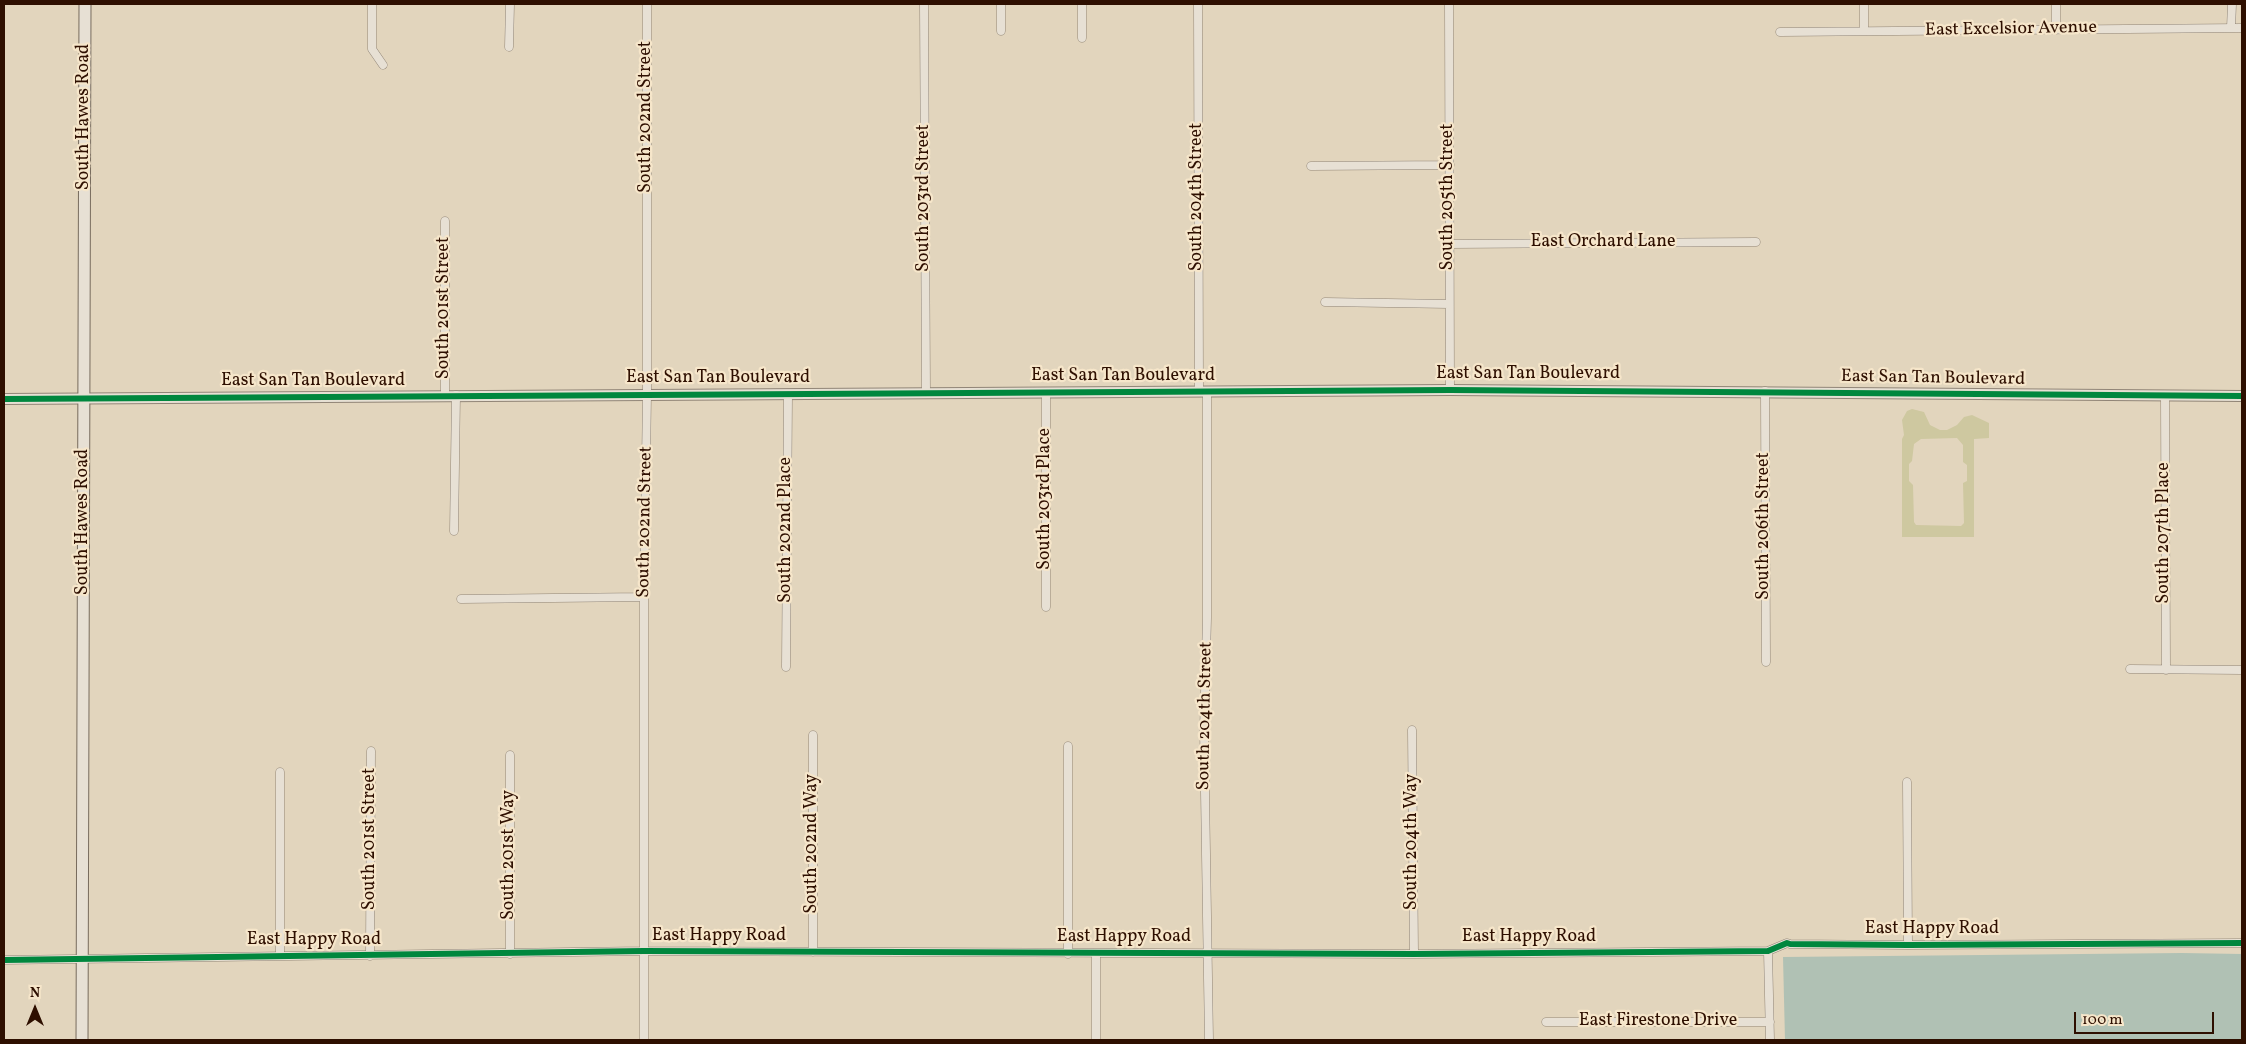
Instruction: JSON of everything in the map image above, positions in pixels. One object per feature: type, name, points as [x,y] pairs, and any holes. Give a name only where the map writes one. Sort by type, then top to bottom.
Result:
[{"type":"main road","name":"South Hawes Road","points":[[82,1040],[86,4]]},
{"type":"street","points":[[372,4],[372,49],[383,65]]},
{"type":"street","points":[[509,47],[510,4]]},
{"type":"street","name":"South 202nd Street","points":[[644,1040],[647,4]]},
{"type":"street","name":"South 203rd Street","points":[[924,4],[926,393]]},
{"type":"street","points":[[1000,30],[1001,4]]},
{"type":"street","points":[[1082,4],[1082,38]]},
{"type":"street","name":"South 204th Street","points":[[1198,4],[1207,618],[1204,730],[1209,1040]]},
{"type":"street","name":"South 205th Street","points":[[1449,4],[1450,390]]},
{"type":"street","points":[[1864,4],[1864,32]]},
{"type":"street","points":[[2056,4],[2056,30]]},
{"type":"street","points":[[2232,4],[2232,28]]},
{"type":"street","name":"East Excelsior Avenue","points":[[1780,32],[2242,28]]},
{"type":"street","points":[[1312,166],[1450,165]]},
{"type":"street","name":"South 201st Street","points":[[445,221],[445,396]]},
{"type":"street","name":"East Orchard Lane","points":[[1450,244],[1756,242]]},
{"type":"street","points":[[1325,302],[1449,304]]},
{"type":"street","name":"East San Tan Boulevard","points":[[4,399],[1450,390],[2242,396]]},
{"type":"street","name":"South 206th Street","points":[[1765,391],[1766,662]]},
{"type":"street","name":"South 203rd Place","points":[[1046,392],[1046,607]]},
{"type":"street","name":"South 202nd Place","points":[[786,666],[788,394]]},
{"type":"street","points":[[454,531],[456,395]]},
{"type":"street","name":"South 207th Place","points":[[2165,396],[2166,670]]},
{"type":"street","points":[[462,599],[644,597]]},
{"type":"street","points":[[2130,670],[2242,670]]},
{"type":"street","name":"South 204th Way","points":[[1412,730],[1414,954]]},
{"type":"street","name":"South 202nd Way","points":[[813,735],[813,952]]},
{"type":"street","points":[[1068,746],[1068,954]]},
{"type":"street","name":"South 201st Street","points":[[370,956],[371,751]]},
{"type":"street","name":"South 201st Way","points":[[510,756],[510,954]]},
{"type":"street","points":[[280,772],[280,956]]},
{"type":"street","points":[[1907,782],[1908,945]]},
{"type":"street","name":"East Happy Road","points":[[4,960],[644,951],[1414,954],[1768,951],[1787,943],[1908,945],[2242,943]]},
{"type":"street","points":[[1768,951],[1770,1040]]},
{"type":"street","points":[[1096,953],[1096,1040]]},
{"type":"street","name":"East Firestone Drive","points":[[1546,1022],[1770,1022]]},
{"type":"shaded area","points":[[1912,409],[1924,412],[1930,425],[1940,430],[1947,430],[1957,425],[1964,417],[1972,415],[1989,423],[1989,438],[1974,439],[1974,537],[1902,537],[1902,439],[1904,435],[1902,420],[1907,411]],"holes":[[[1957,438],[1963,445],[1963,462],[1967,465],[1967,481],[1963,483],[1964,523],[1961,526],[1916,525],[1914,522],[1913,485],[1909,481],[1909,464],[1912,461],[1914,444],[1921,439]]]},
{"type":"shaded area","points":[[2242,954],[2242,1040],[1785,1040],[1783,957]]},
{"type":"cycle path","points":[[4,399],[1450,390],[2242,396]]},
{"type":"cycle path","points":[[4,960],[644,951],[1414,954],[1768,951],[1787,943],[1908,945],[2242,943]]}]
